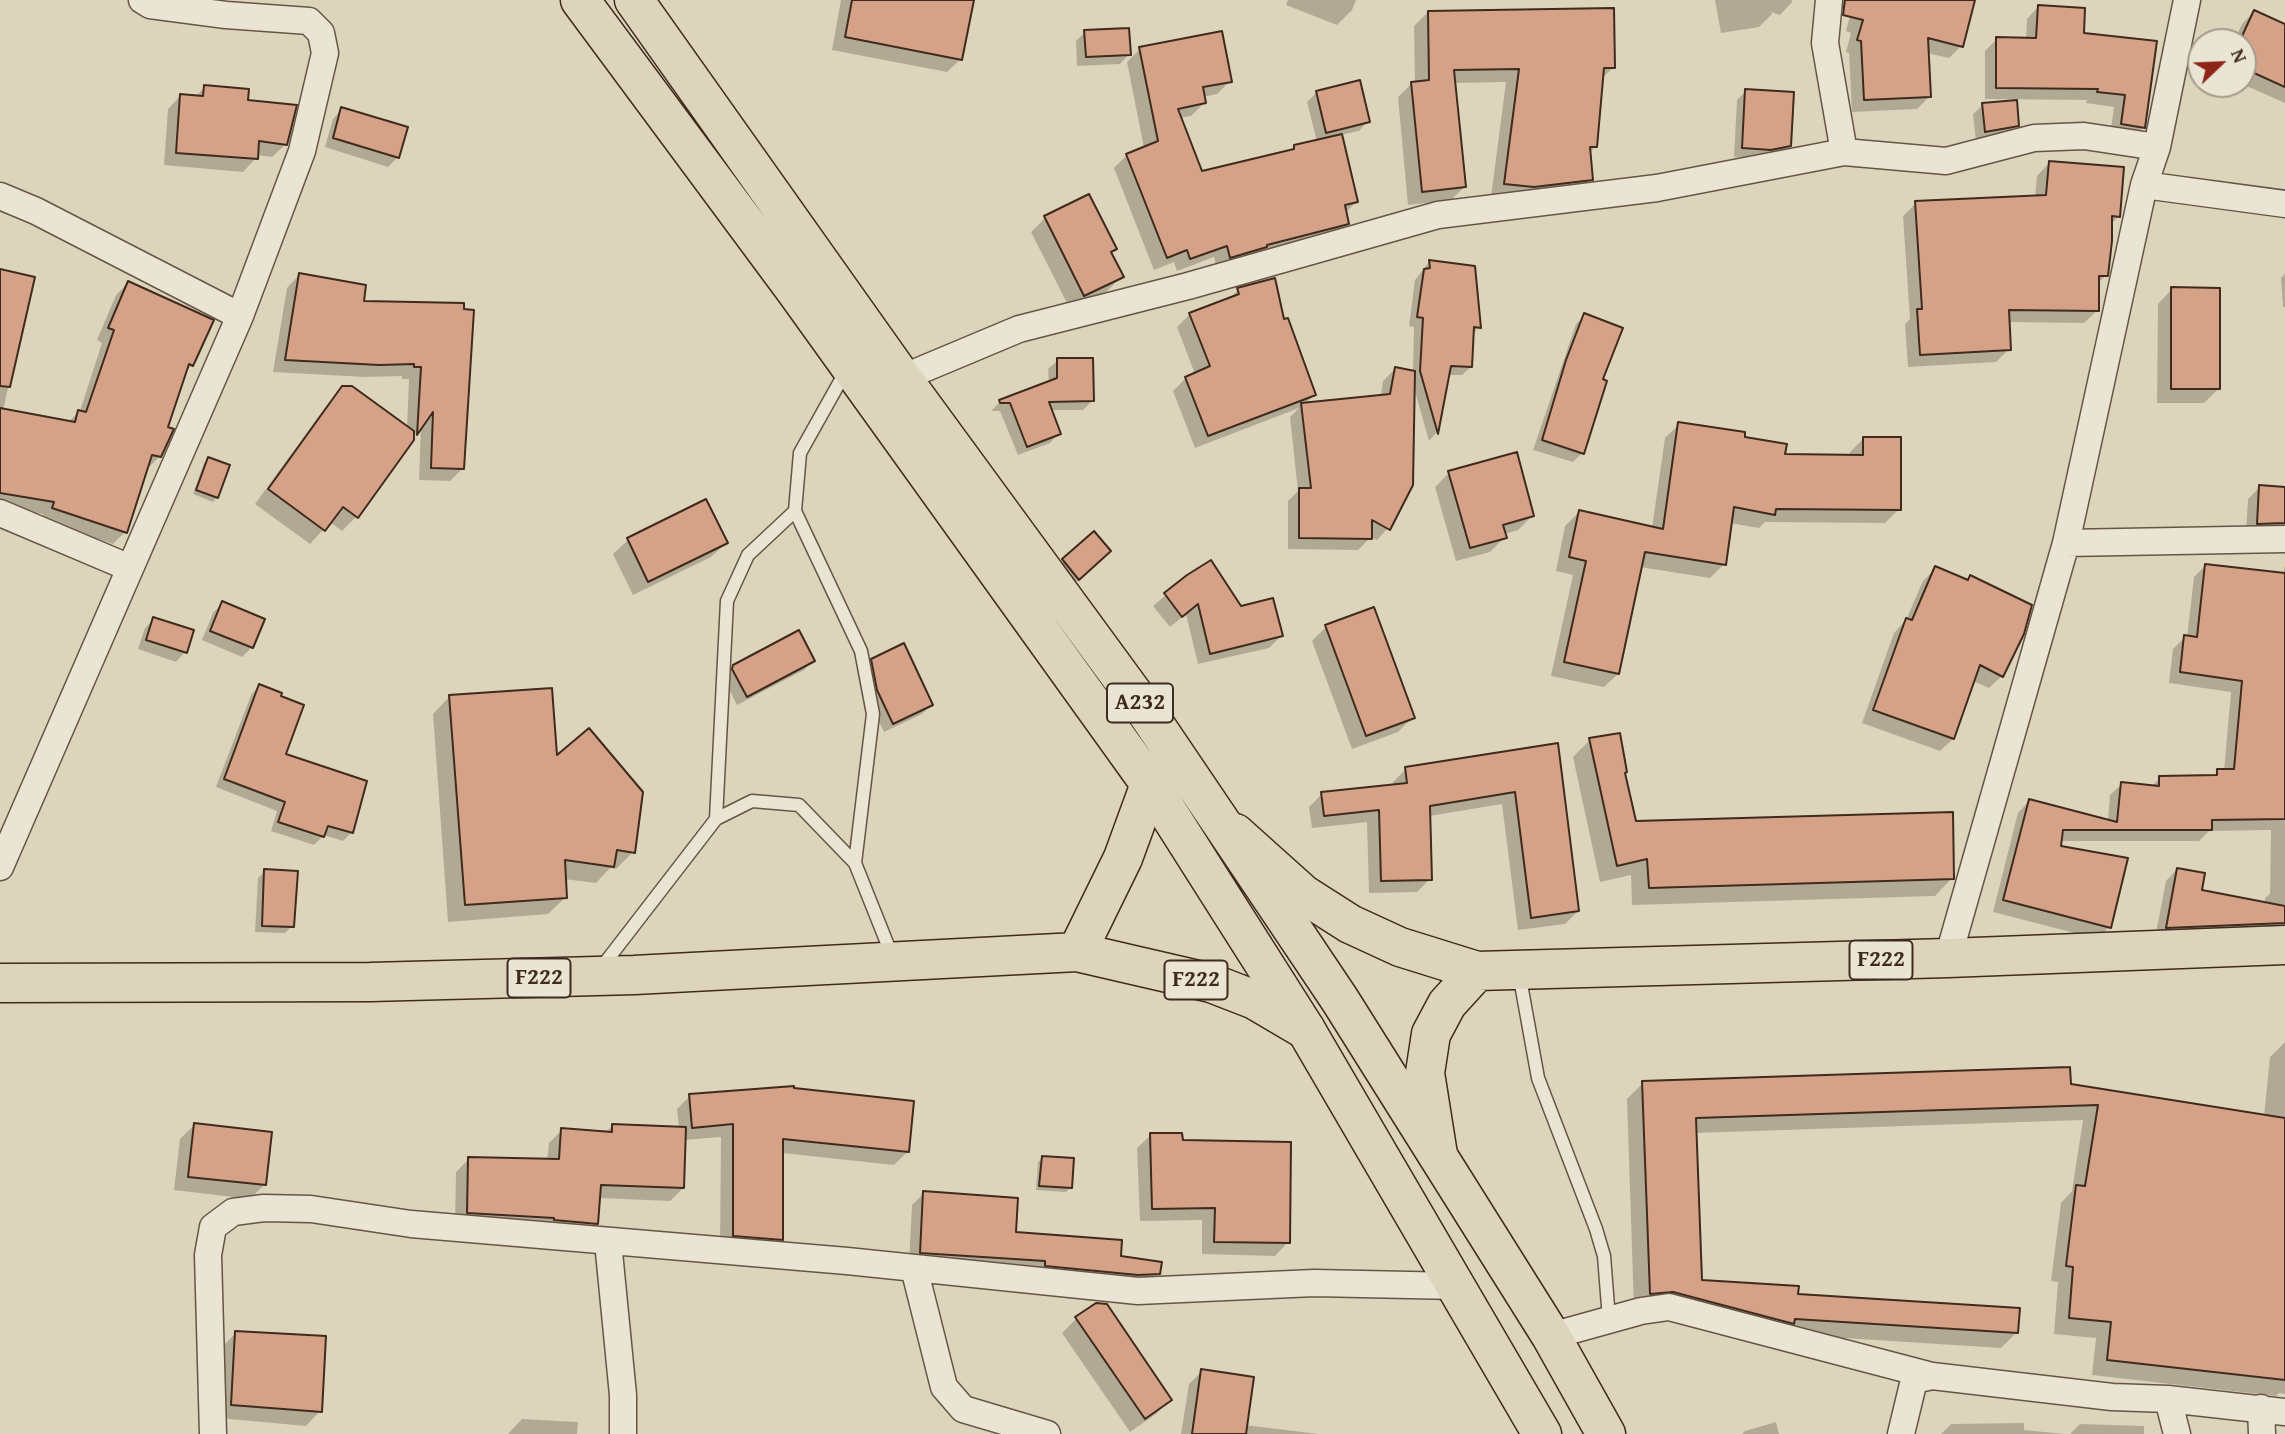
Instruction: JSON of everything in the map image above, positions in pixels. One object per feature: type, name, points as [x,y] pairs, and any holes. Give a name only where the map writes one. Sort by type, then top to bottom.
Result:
[{"type":"main road","name":"A232","points":[[580,0],[849,365],[1150,784],[1306,1030],[1542,1434]]},
{"type":"main road","name":"A232","points":[[634,0],[902,378],[1145,710],[1339,1000],[1438,1155],[1551,1336],[1606,1434]]},
{"type":"main road","points":[[1077,952],[1123,858],[1150,784]]},
{"type":"main road","name":"F222","points":[[1218,818],[1303,894],[1350,924],[1400,947],[1477,971],[1948,958],[2285,945]]},
{"type":"main road","name":"F222","points":[[0,984],[342,982],[595,976],[1077,952],[1211,983],[1255,1000],[1306,1030]]},
{"type":"main road","points":[[1438,1155],[1425,1073],[1431,1034],[1447,1003],[1477,971]]},
{"type":"street","points":[[0,867],[240,316],[302,151],[325,53],[321,33],[309,21],[226,15],[150,5],[142,0]]},
{"type":"street","points":[[1829,0],[1825,43],[1844,152]]},
{"type":"street","points":[[1948,958],[2066,543],[2144,185],[2157,147],[2187,0]]},
{"type":"street","points":[[902,378],[1019,329],[1188,286],[1438,215],[1657,188],[1844,152],[1946,162],[2034,138],[2084,136],[2157,147]]},
{"type":"street","points":[[2144,185],[2285,204]]},
{"type":"street","points":[[0,196],[36,211],[240,316]]},
{"type":"street","points":[[0,513],[130,568]]},
{"type":"street","points":[[2066,543],[2285,539]]},
{"type":"street","points":[[213,1434],[208,1255],[214,1227],[233,1212],[264,1208],[311,1209],[411,1224],[914,1268],[1138,1291],[1314,1283],[1457,1286]]},
{"type":"street","points":[[608,1241],[623,1395],[623,1434]]},
{"type":"street","points":[[914,1268],[944,1387],[963,1409],[1047,1434]]},
{"type":"street","points":[[1551,1336],[1641,1311],[1669,1307],[1932,1376],[2112,1397],[2168,1399],[2273,1410],[2262,1434]]},
{"type":"street","points":[[1901,1434],[1914,1380],[1932,1376]]},
{"type":"street","points":[[2168,1399],[2177,1434]]},
{"type":"lane","points":[[849,365],[800,453],[795,511],[861,651],[873,714],[855,863]]},
{"type":"lane","points":[[716,819],[727,601],[748,555],[795,511]]},
{"type":"lane","points":[[595,976],[716,819],[752,801],[799,805],[855,863],[894,962]]},
{"type":"lane","points":[[1519,969],[1538,1078],[1604,1256],[1609,1319]]},
{"type":"building","points":[[852,0],[974,0],[962,60],[845,37]]},
{"type":"building","points":[[1845,0],[1975,0],[1963,47],[1928,38],[1931,97],[1864,100],[1861,41],[1857,40],[1863,20],[1843,15]]},
{"type":"building","points":[[2038,5],[2085,8],[2084,33],[2157,41],[2145,128],[2121,124],[2125,95],[2097,92],[2098,89],[1996,88],[1996,37],[2036,38]]},
{"type":"building","points":[[1614,8],[1615,68],[1604,68],[1597,147],[1590,147],[1593,180],[1534,187],[1504,184],[1519,69],[1454,70],[1466,187],[1422,192],[1411,82],[1429,80],[1428,11]]},
{"type":"building","points":[[2254,10],[2285,24],[2285,87],[2257,74],[2257,28],[2246,28]]},
{"type":"building","points":[[1129,28],[1131,55],[1086,57],[1084,30]]},
{"type":"building","points":[[1222,31],[1232,82],[1203,87],[1206,103],[1178,109],[1202,171],[1294,149],[1294,145],[1342,134],[1358,202],[1345,205],[1349,224],[1267,245],[1230,258],[1227,246],[1190,259],[1187,250],[1167,258],[1126,154],[1158,141],[1139,47]]},
{"type":"building","points":[[1360,80],[1370,122],[1326,133],[1316,91]]},
{"type":"building","points":[[204,85],[249,89],[248,100],[297,105],[287,145],[259,141],[258,159],[176,153],[180,94],[203,96]]},
{"type":"building","points":[[1745,89],[1794,92],[1791,146],[1771,150],[1742,148]]},
{"type":"building","points":[[2017,100],[2019,126],[1985,132],[1982,103]]},
{"type":"building","points":[[341,107],[408,127],[399,158],[333,138]]},
{"type":"building","points":[[2049,161],[2124,167],[2120,217],[2112,216],[2108,276],[2099,276],[2099,311],[2009,310],[2011,350],[1920,355],[1917,309],[1922,309],[1915,201],[2046,195]]},
{"type":"building","points":[[1089,194],[1117,249],[1111,252],[1124,277],[1084,296],[1044,216]]},
{"type":"building","points":[[1429,260],[1475,266],[1481,328],[1474,327],[1472,367],[1451,366],[1438,434],[1420,371],[1423,318],[1417,317],[1424,269],[1430,268]]},
{"type":"building","points":[[0,269],[35,277],[10,387],[0,386]]},
{"type":"building","points":[[299,273],[366,285],[364,301],[464,303],[464,309],[474,310],[464,469],[431,468],[433,412],[417,435],[421,367],[414,367],[414,364],[285,360]]},
{"type":"building","points":[[1275,278],[1284,319],[1288,318],[1316,395],[1208,436],[1185,377],[1210,366],[1189,313],[1239,294],[1237,288]]},
{"type":"building","points":[[128,281],[214,320],[193,366],[189,364],[168,427],[174,429],[161,457],[152,455],[127,533],[52,508],[54,502],[0,493],[0,408],[75,422],[78,410],[86,412],[114,330],[108,328]]},
{"type":"building","points":[[2171,287],[2220,288],[2220,389],[2171,389]]},
{"type":"building","points":[[1584,313],[1623,328],[1603,379],[1607,381],[1584,454],[1542,440],[1566,360]]},
{"type":"building","points":[[1057,358],[1093,358],[1094,401],[1049,402],[1061,434],[1027,447],[1010,403],[1000,403],[999,400],[1057,378]]},
{"type":"building","points":[[1395,367],[1415,371],[1413,485],[1390,530],[1372,520],[1372,539],[1299,538],[1299,488],[1311,488],[1301,403],[1390,394]]},
{"type":"building","points":[[342,386],[352,386],[414,431],[414,440],[358,518],[343,507],[325,531],[268,489]]},
{"type":"building","points":[[1678,422],[1745,432],[1745,437],[1787,444],[1785,454],[1863,455],[1863,437],[1901,437],[1901,510],[1776,509],[1775,515],[1734,507],[1726,565],[1645,552],[1619,674],[1564,662],[1586,561],[1569,557],[1579,510],[1663,529]]},
{"type":"building","points":[[1517,452],[1534,516],[1503,525],[1507,538],[1470,548],[1448,471]]},
{"type":"building","points":[[208,457],[230,465],[218,498],[196,490]]},
{"type":"building","points":[[2259,485],[2285,487],[2285,523],[2257,524]]},
{"type":"building","points":[[706,499],[728,543],[648,582],[627,538]]},
{"type":"building","points":[[1094,531],[1111,551],[1079,580],[1062,559]]},
{"type":"building","points":[[1211,560],[1241,606],[1273,598],[1283,636],[1210,654],[1198,604],[1182,617],[1164,593]]},
{"type":"building","points":[[2205,564],[2285,573],[2285,819],[2212,820],[2212,830],[2063,830],[2061,846],[2128,858],[2111,928],[2003,900],[2029,799],[2117,822],[2121,782],[2159,786],[2159,776],[2217,775],[2217,769],[2234,769],[2242,681],[2180,672],[2184,635],[2197,637]]},
{"type":"building","points":[[1935,566],[1968,580],[1970,575],[2032,605],[2024,634],[2003,677],[1980,665],[1954,739],[1873,710],[1906,618],[1912,620]]},
{"type":"building","points":[[222,601],[265,619],[253,648],[210,631]]},
{"type":"building","points":[[1374,607],[1415,718],[1366,736],[1325,625]]},
{"type":"building","points":[[153,617],[194,630],[187,653],[146,640]]},
{"type":"building","points":[[799,630],[815,661],[747,697],[732,669],[733,665]]},
{"type":"building","points":[[904,643],[933,705],[893,724],[877,690],[871,659]]},
{"type":"building","points":[[259,684],[304,705],[286,754],[367,781],[353,833],[328,826],[324,837],[278,822],[285,802],[224,779]]},
{"type":"building","points":[[552,688],[557,755],[589,728],[643,792],[635,853],[617,850],[614,867],[565,860],[567,898],[465,905],[449,695]]},
{"type":"building","points":[[1620,733],[1627,772],[1625,773],[1636,821],[1953,812],[1954,879],[1649,888],[1647,859],[1617,866],[1589,738]]},
{"type":"building","points":[[1558,743],[1579,911],[1531,918],[1515,792],[1430,806],[1432,880],[1381,881],[1379,810],[1324,816],[1321,792],[1407,783],[1405,767]]},
{"type":"building","points":[[2177,868],[2205,873],[2202,890],[2285,906],[2285,923],[2166,928]]},
{"type":"building","points":[[264,869],[298,871],[294,927],[262,926]]},
{"type":"building","points":[[2070,1067],[2071,1084],[2285,1118],[2285,1380],[2107,1360],[2111,1322],[2069,1318],[2073,1267],[2066,1266],[2076,1185],[2085,1186],[2098,1105],[1696,1118],[1702,1280],[1799,1286],[1798,1294],[2020,1308],[2018,1333],[1795,1319],[1794,1324],[1673,1292],[1650,1294],[1642,1081]]},
{"type":"building","points":[[794,1086],[914,1101],[909,1152],[783,1139],[783,1240],[733,1236],[733,1124],[692,1128],[689,1094]]},
{"type":"building","points":[[194,1123],[272,1132],[266,1185],[188,1177]]},
{"type":"building","points":[[612,1124],[686,1127],[684,1188],[601,1185],[598,1224],[554,1218],[467,1213],[468,1157],[559,1159],[561,1128],[612,1132]]},
{"type":"building","points":[[1150,1133],[1182,1133],[1183,1140],[1291,1142],[1290,1243],[1214,1242],[1215,1208],[1152,1209]]},
{"type":"building","points":[[1042,1156],[1074,1158],[1072,1188],[1039,1186]]},
{"type":"building","points":[[923,1191],[1018,1198],[1016,1232],[1122,1240],[1121,1256],[1162,1262],[1160,1274],[1138,1275],[1045,1266],[1045,1261],[920,1253]]},
{"type":"building","points":[[1096,1303],[1107,1304],[1172,1400],[1145,1419],[1075,1317]]},
{"type":"building","points":[[235,1331],[326,1336],[322,1412],[231,1405]]},
{"type":"building","points":[[1201,1369],[1254,1377],[1246,1434],[1192,1434]]}]
